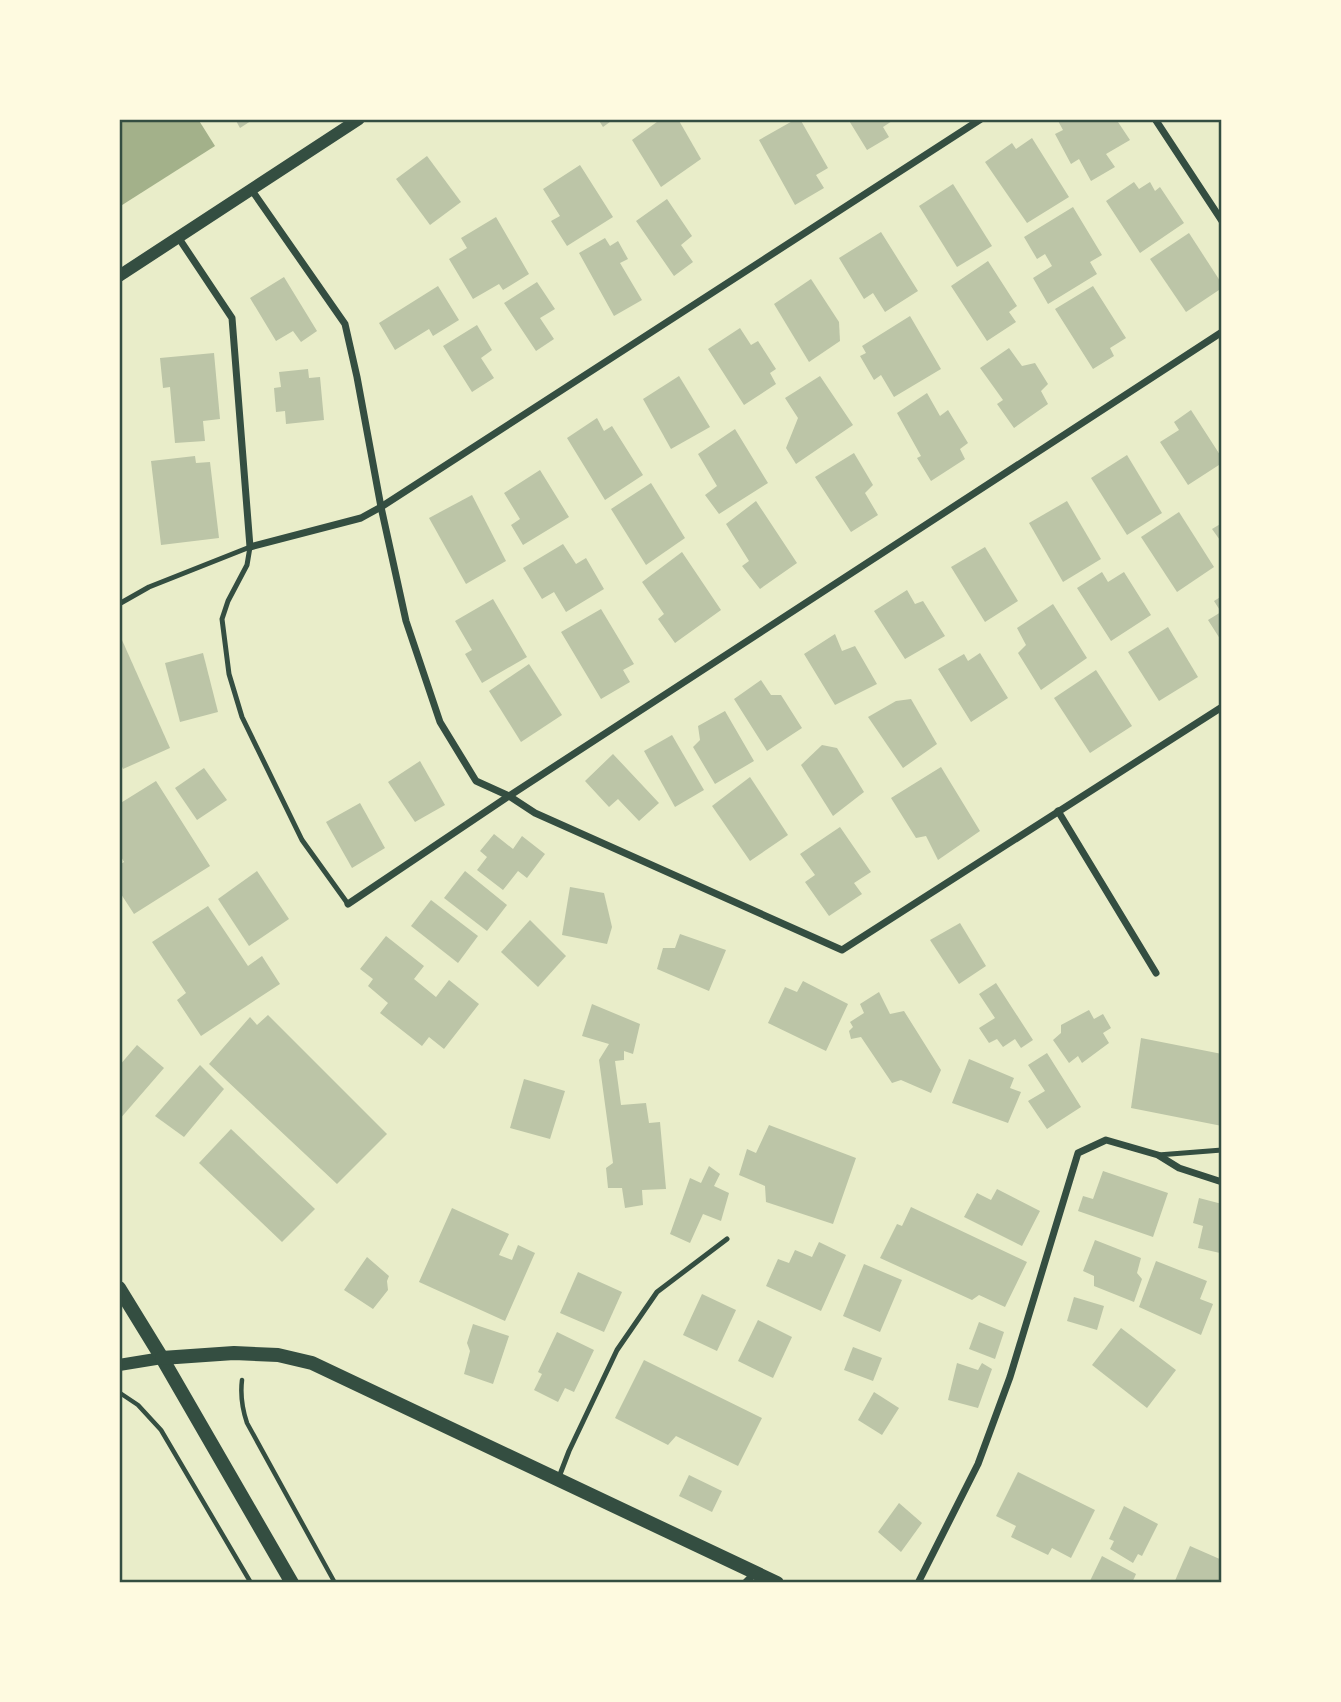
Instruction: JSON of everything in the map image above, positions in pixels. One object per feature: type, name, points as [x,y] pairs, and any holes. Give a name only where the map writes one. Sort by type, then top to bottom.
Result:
[{"type":"main road","points":[[119,1289],[162,1357],[292,1583]]},
{"type":"main road","points":[[162,1357],[278,1355],[312,1363],[559,1478],[751,1578],[777,1583]]},
{"type":"street","points":[[119,276],[359,119]]},
{"type":"street","points":[[178,237],[232,318],[250,547],[361,518],[381,507],[981,119]]},
{"type":"street","points":[[1154,119],[1222,221]]},
{"type":"street","points":[[251,189],[345,324],[406,621],[440,722],[476,781],[509,796],[535,813],[842,950],[1222,707]]},
{"type":"street","points":[[348,904],[509,796],[1222,332]]},
{"type":"street","points":[[1058,811],[1156,973]]},
{"type":"street","points":[[918,1583],[978,1464],[992,1427],[1010,1377],[1078,1153],[1106,1140],[1158,1155],[1179,1168],[1222,1182]]},
{"type":"street","points":[[119,1365],[162,1357]]},
{"type":"lane","points":[[119,604],[149,587],[250,547]]},
{"type":"lane","points":[[250,547],[247,565],[228,601],[222,619],[229,674],[243,717],[302,840],[348,904]]},
{"type":"lane","points":[[1158,1155],[1222,1150]]},
{"type":"lane","points":[[559,1478],[617,1350],[657,1292],[727,1239]]},
{"type":"path","points":[[250,1354],[242,1374],[240,1393],[247,1423],[335,1583]]},
{"type":"path","points":[[119,1392],[138,1405],[161,1430],[251,1583]]},
{"type":"shaded area","points":[[119,119],[198,119],[215,146],[119,207]]},
{"type":"building","points":[[235,119],[254,119],[240,128]]},
{"type":"building","points":[[598,119],[614,119],[603,127]]},
{"type":"building","points":[[661,119],[678,119],[701,159],[661,187],[632,140]]},
{"type":"building","points":[[800,119],[828,168],[816,175],[824,188],[795,205],[759,140]]},
{"type":"building","points":[[848,119],[895,119],[883,127],[889,137],[867,150]]},
{"type":"building","points":[[1057,119],[1116,119],[1130,140],[1106,154],[1115,167],[1091,181],[1079,159],[1071,164],[1055,134],[1063,130]]},
{"type":"building","points":[[1032,138],[1069,197],[1027,223],[985,162],[1012,143],[1016,149]]},
{"type":"building","points":[[427,156],[461,202],[430,225],[396,179]]},
{"type":"building","points":[[580,165],[613,217],[567,246],[551,221],[560,216],[543,189]]},
{"type":"building","points":[[1134,182],[1139,189],[1150,182],[1155,191],[1160,187],[1184,223],[1140,253],[1106,201]]},
{"type":"building","points":[[953,184],[992,246],[957,267],[919,206]]},
{"type":"building","points":[[667,199],[692,236],[681,245],[693,262],[674,276],[636,221]]},
{"type":"building","points":[[1073,207],[1102,255],[1090,262],[1097,274],[1048,304],[1033,278],[1052,266],[1045,254],[1037,259],[1024,237]]},
{"type":"building","points":[[496,217],[529,274],[503,290],[499,284],[473,299],[449,259],[467,248],[461,238]]},
{"type":"building","points":[[881,232],[918,291],[885,312],[873,293],[864,299],[839,258]]},
{"type":"building","points":[[1189,233],[1222,288],[1186,312],[1150,259]]},
{"type":"building","points":[[605,238],[610,246],[618,241],[628,259],[620,263],[642,300],[614,316],[579,253]]},
{"type":"building","points":[[988,261],[1017,306],[1009,312],[1016,322],[987,341],[951,286]]},
{"type":"building","points":[[284,277],[317,331],[301,342],[293,331],[276,341],[250,298]]},
{"type":"building","points":[[811,279],[839,322],[840,341],[809,362],[774,304]]},
{"type":"building","points":[[537,282],[555,309],[540,318],[554,339],[536,351],[504,303]]},
{"type":"building","points":[[438,286],[459,320],[433,336],[429,329],[395,350],[379,323]]},
{"type":"building","points":[[1093,286],[1126,338],[1110,348],[1114,356],[1093,369],[1055,309]]},
{"type":"building","points":[[910,316],[941,369],[894,397],[881,375],[874,380],[860,356],[866,353],[862,346]]},
{"type":"building","points":[[477,325],[492,350],[481,358],[494,378],[472,392],[443,346]]},
{"type":"building","points":[[740,328],[751,345],[758,341],[776,369],[770,373],[776,384],[744,405],[708,349]]},
{"type":"building","points":[[1009,348],[1022,366],[1035,363],[1048,384],[1041,391],[1048,404],[1014,428],[997,404],[1003,400],[980,368]]},
{"type":"building","points":[[214,353],[220,419],[203,421],[205,441],[175,443],[170,387],[163,388],[160,358]]},
{"type":"building","points":[[308,369],[309,378],[320,377],[324,420],[286,424],[285,411],[276,412],[274,388],[281,387],[279,372]]},
{"type":"building","points":[[679,376],[710,427],[671,449],[643,399]]},
{"type":"building","points":[[820,376],[853,425],[796,464],[786,448],[798,418],[785,398]]},
{"type":"building","points":[[927,393],[940,416],[948,410],[968,443],[960,449],[965,459],[931,481],[917,458],[921,456],[897,413]]},
{"type":"building","points":[[1191,410],[1222,458],[1222,463],[1188,485],[1160,442],[1179,430],[1174,422]]},
{"type":"building","points":[[597,418],[604,431],[612,426],[643,475],[605,500],[567,438]]},
{"type":"building","points":[[735,429],[768,483],[719,514],[705,495],[717,486],[698,454]]},
{"type":"building","points":[[854,453],[873,485],[865,493],[878,515],[851,532],[815,477]]},
{"type":"building","points":[[1127,455],[1162,513],[1127,535],[1091,478]]},
{"type":"building","points":[[195,456],[196,463],[210,462],[219,538],[161,545],[151,461]]},
{"type":"building","points":[[540,470],[569,517],[523,545],[511,525],[520,519],[504,493]]},
{"type":"building","points":[[651,483],[685,538],[646,565],[611,509]]},
{"type":"building","points":[[472,495],[506,561],[466,584],[429,518]]},
{"type":"building","points":[[756,501],[797,563],[760,589],[742,566],[749,561],[726,524]]},
{"type":"building","points":[[1067,501],[1101,559],[1063,582],[1029,523]]},
{"type":"building","points":[[1179,512],[1214,567],[1177,592],[1141,537]]},
{"type":"building","points":[[1222,523],[1222,543],[1212,529]]},
{"type":"building","points":[[563,544],[576,564],[586,558],[604,589],[566,612],[554,592],[542,599],[523,568]]},
{"type":"building","points":[[985,547],[1018,601],[985,622],[951,567]]},
{"type":"building","points":[[682,552],[721,610],[675,643],[658,619],[664,614],[642,582]]},
{"type":"building","points":[[1102,572],[1108,582],[1124,572],[1151,615],[1111,641],[1077,588]]},
{"type":"building","points":[[907,590],[915,604],[923,601],[945,636],[905,659],[874,611]]},
{"type":"building","points":[[1222,596],[1222,642],[1208,620],[1221,612],[1214,601]]},
{"type":"building","points":[[493,599],[527,657],[482,683],[465,654],[472,650],[455,621]]},
{"type":"building","points":[[1053,604],[1087,658],[1041,690],[1018,653],[1026,645],[1017,628]]},
{"type":"building","points":[[601,609],[634,664],[623,670],[630,682],[601,699],[561,632]]},
{"type":"building","points":[[1168,627],[1198,677],[1159,701],[1128,652]]},
{"type":"building","points":[[835,634],[842,651],[855,646],[877,684],[835,705],[804,654]]},
{"type":"building","points":[[122,640],[170,748],[123,769],[119,760],[119,641]]},
{"type":"building","points":[[203,653],[218,712],[180,722],[165,663]]},
{"type":"building","points":[[980,653],[1008,698],[971,722],[938,669],[964,654],[968,661]]},
{"type":"building","points":[[529,664],[562,715],[521,742],[489,691]]},
{"type":"building","points":[[1096,670],[1132,726],[1090,753],[1054,698]]},
{"type":"building","points":[[761,680],[771,695],[781,695],[802,728],[767,751],[734,699]]},
{"type":"building","points":[[911,699],[937,744],[903,768],[868,717],[896,701]]},
{"type":"building","points":[[725,711],[754,761],[715,784],[693,747],[700,740],[698,726]]},
{"type":"building","points":[[672,735],[704,790],[675,807],[644,751]]},
{"type":"building","points":[[822,745],[837,748],[864,792],[833,816],[801,765]]},
{"type":"building","points":[[613,754],[659,803],[639,821],[618,799],[609,807],[585,781]]},
{"type":"building","points":[[420,761],[445,805],[415,822],[388,782]]},
{"type":"building","points":[[941,767],[980,831],[938,860],[926,836],[916,838],[891,798]]},
{"type":"building","points":[[204,768],[227,800],[197,820],[175,788]]},
{"type":"building","points":[[750,777],[788,835],[750,861],[712,806]]},
{"type":"building","points":[[156,781],[210,866],[134,914],[119,891],[119,865],[124,862],[119,853],[119,804]]},
{"type":"building","points":[[360,803],[385,848],[352,868],[326,822]]},
{"type":"building","points":[[840,827],[871,872],[854,883],[862,894],[829,916],[805,882],[815,875],[800,854]]},
{"type":"building","points":[[494,834],[513,849],[522,836],[545,854],[527,878],[518,871],[503,890],[477,870],[487,857],[480,851]]},
{"type":"building","points":[[257,871],[289,919],[249,946],[218,899]]},
{"type":"building","points":[[465,871],[507,905],[487,931],[444,898]]},
{"type":"building","points":[[570,887],[604,893],[612,927],[607,944],[562,935]]},
{"type":"building","points":[[431,900],[478,936],[458,963],[411,926]]},
{"type":"building","points":[[208,906],[248,966],[262,956],[280,984],[201,1036],[177,1000],[186,993],[152,942]]},
{"type":"building","points":[[530,920],[566,956],[538,987],[501,952]]},
{"type":"building","points":[[960,923],[986,966],[959,984],[930,940]]},
{"type":"building","points":[[680,934],[726,950],[709,991],[657,969],[663,948],[675,948]]},
{"type":"building","points":[[386,936],[424,966],[414,979],[436,997],[449,980],[479,1004],[444,1049],[429,1037],[422,1046],[380,1013],[388,1003],[368,986],[373,979],[360,969]]},
{"type":"building","points":[[803,981],[848,1004],[826,1051],[768,1023],[785,987],[797,992]]},
{"type":"building","points":[[996,983],[1033,1040],[1021,1048],[1015,1039],[1003,1047],[997,1039],[989,1043],[979,1028],[995,1018],[979,994]]},
{"type":"building","points":[[879,992],[890,1014],[904,1011],[941,1070],[931,1093],[901,1080],[892,1083],[861,1037],[851,1039],[849,1031],[853,1027],[850,1022],[864,1013],[860,1004]]},
{"type":"building","points":[[592,1004],[640,1024],[633,1054],[624,1051],[624,1060],[615,1061],[621,1105],[646,1103],[649,1123],[660,1122],[666,1189],[642,1190],[643,1205],[625,1208],[622,1188],[608,1188],[606,1168],[613,1163],[599,1060],[609,1044],[582,1036]]},
{"type":"building","points":[[1089,1010],[1094,1019],[1103,1014],[1111,1028],[1103,1033],[1109,1043],[1082,1063],[1078,1056],[1069,1063],[1053,1040],[1061,1033],[1061,1025]]},
{"type":"building","points":[[268,1015],[387,1134],[337,1184],[209,1064],[250,1017],[257,1025]]},
{"type":"building","points":[[1141,1038],[1222,1054],[1222,1126],[1131,1108]]},
{"type":"building","points":[[137,1045],[164,1068],[119,1120],[119,1066]]},
{"type":"building","points":[[1047,1053],[1081,1107],[1047,1129],[1028,1101],[1045,1091],[1028,1065]]},
{"type":"building","points":[[969,1059],[1014,1078],[1010,1088],[1021,1092],[1008,1123],[952,1103]]},
{"type":"building","points":[[200,1065],[224,1089],[184,1137],[155,1116]]},
{"type":"building","points":[[524,1079],[565,1091],[550,1139],[510,1128]]},
{"type":"building","points":[[769,1125],[856,1158],[833,1224],[766,1202],[765,1186],[739,1175],[747,1149],[756,1153]]},
{"type":"building","points":[[231,1129],[315,1209],[282,1242],[199,1163]]},
{"type":"building","points":[[709,1166],[720,1174],[714,1186],[729,1193],[721,1221],[703,1214],[690,1243],[670,1234],[690,1178],[701,1183]]},
{"type":"building","points":[[1103,1171],[1168,1193],[1153,1237],[1078,1211],[1083,1196],[1093,1199]]},
{"type":"building","points":[[997,1189],[1040,1211],[1022,1246],[964,1217],[977,1193],[991,1200]]},
{"type":"building","points":[[1199,1198],[1222,1204],[1220,1253],[1198,1248],[1203,1226],[1193,1223]]},
{"type":"building","points":[[911,1207],[1027,1262],[1005,1307],[979,1295],[972,1300],[880,1258],[897,1224],[902,1226]]},
{"type":"building","points":[[452,1208],[509,1234],[499,1255],[512,1260],[518,1245],[535,1253],[505,1321],[419,1282]]},
{"type":"building","points":[[1095,1240],[1141,1258],[1137,1273],[1142,1279],[1134,1302],[1094,1286],[1094,1276],[1083,1271]]},
{"type":"building","points":[[819,1242],[846,1255],[821,1311],[766,1286],[778,1259],[789,1263],[795,1250],[812,1257]]},
{"type":"building","points":[[367,1257],[389,1276],[388,1290],[373,1309],[344,1290]]},
{"type":"building","points":[[1156,1261],[1207,1281],[1200,1299],[1213,1304],[1201,1335],[1139,1307]]},
{"type":"building","points":[[864,1264],[902,1280],[880,1332],[843,1316]]},
{"type":"building","points":[[578,1272],[622,1292],[604,1332],[560,1313]]},
{"type":"building","points":[[702,1294],[736,1310],[717,1351],[683,1335]]},
{"type":"building","points":[[1074,1297],[1104,1306],[1097,1330],[1067,1321]]},
{"type":"building","points":[[758,1320],[792,1337],[773,1378],[738,1361]]},
{"type":"building","points":[[979,1322],[1004,1332],[995,1359],[969,1349]]},
{"type":"building","points":[[473,1324],[509,1336],[493,1384],[464,1374],[470,1351],[467,1343]]},
{"type":"building","points":[[1121,1328],[1176,1370],[1147,1408],[1092,1365]]},
{"type":"building","points":[[557,1332],[594,1350],[574,1392],[565,1388],[558,1402],[534,1390],[542,1374],[538,1372]]},
{"type":"building","points":[[853,1347],[882,1358],[873,1381],[844,1370]]},
{"type":"building","points":[[644,1360],[762,1418],[738,1466],[676,1436],[668,1445],[615,1418]]},
{"type":"building","points":[[957,1363],[978,1370],[982,1363],[992,1369],[978,1408],[948,1400]]},
{"type":"building","points":[[874,1392],[899,1408],[882,1435],[858,1420]]},
{"type":"building","points":[[1018,1472],[1095,1510],[1071,1558],[1052,1548],[1048,1555],[1011,1537],[1016,1526],[996,1516]]},
{"type":"building","points":[[689,1475],[722,1491],[712,1512],[679,1496]]},
{"type":"building","points":[[899,1503],[922,1523],[901,1552],[878,1532]]},
{"type":"building","points":[[1124,1506],[1158,1524],[1142,1556],[1138,1554],[1133,1563],[1110,1549],[1114,1541],[1109,1539]]},
{"type":"building","points":[[1190,1546],[1222,1560],[1222,1577],[1219,1583],[1174,1583]]},
{"type":"building","points":[[1102,1556],[1136,1574],[1132,1583],[1089,1583]]}]
